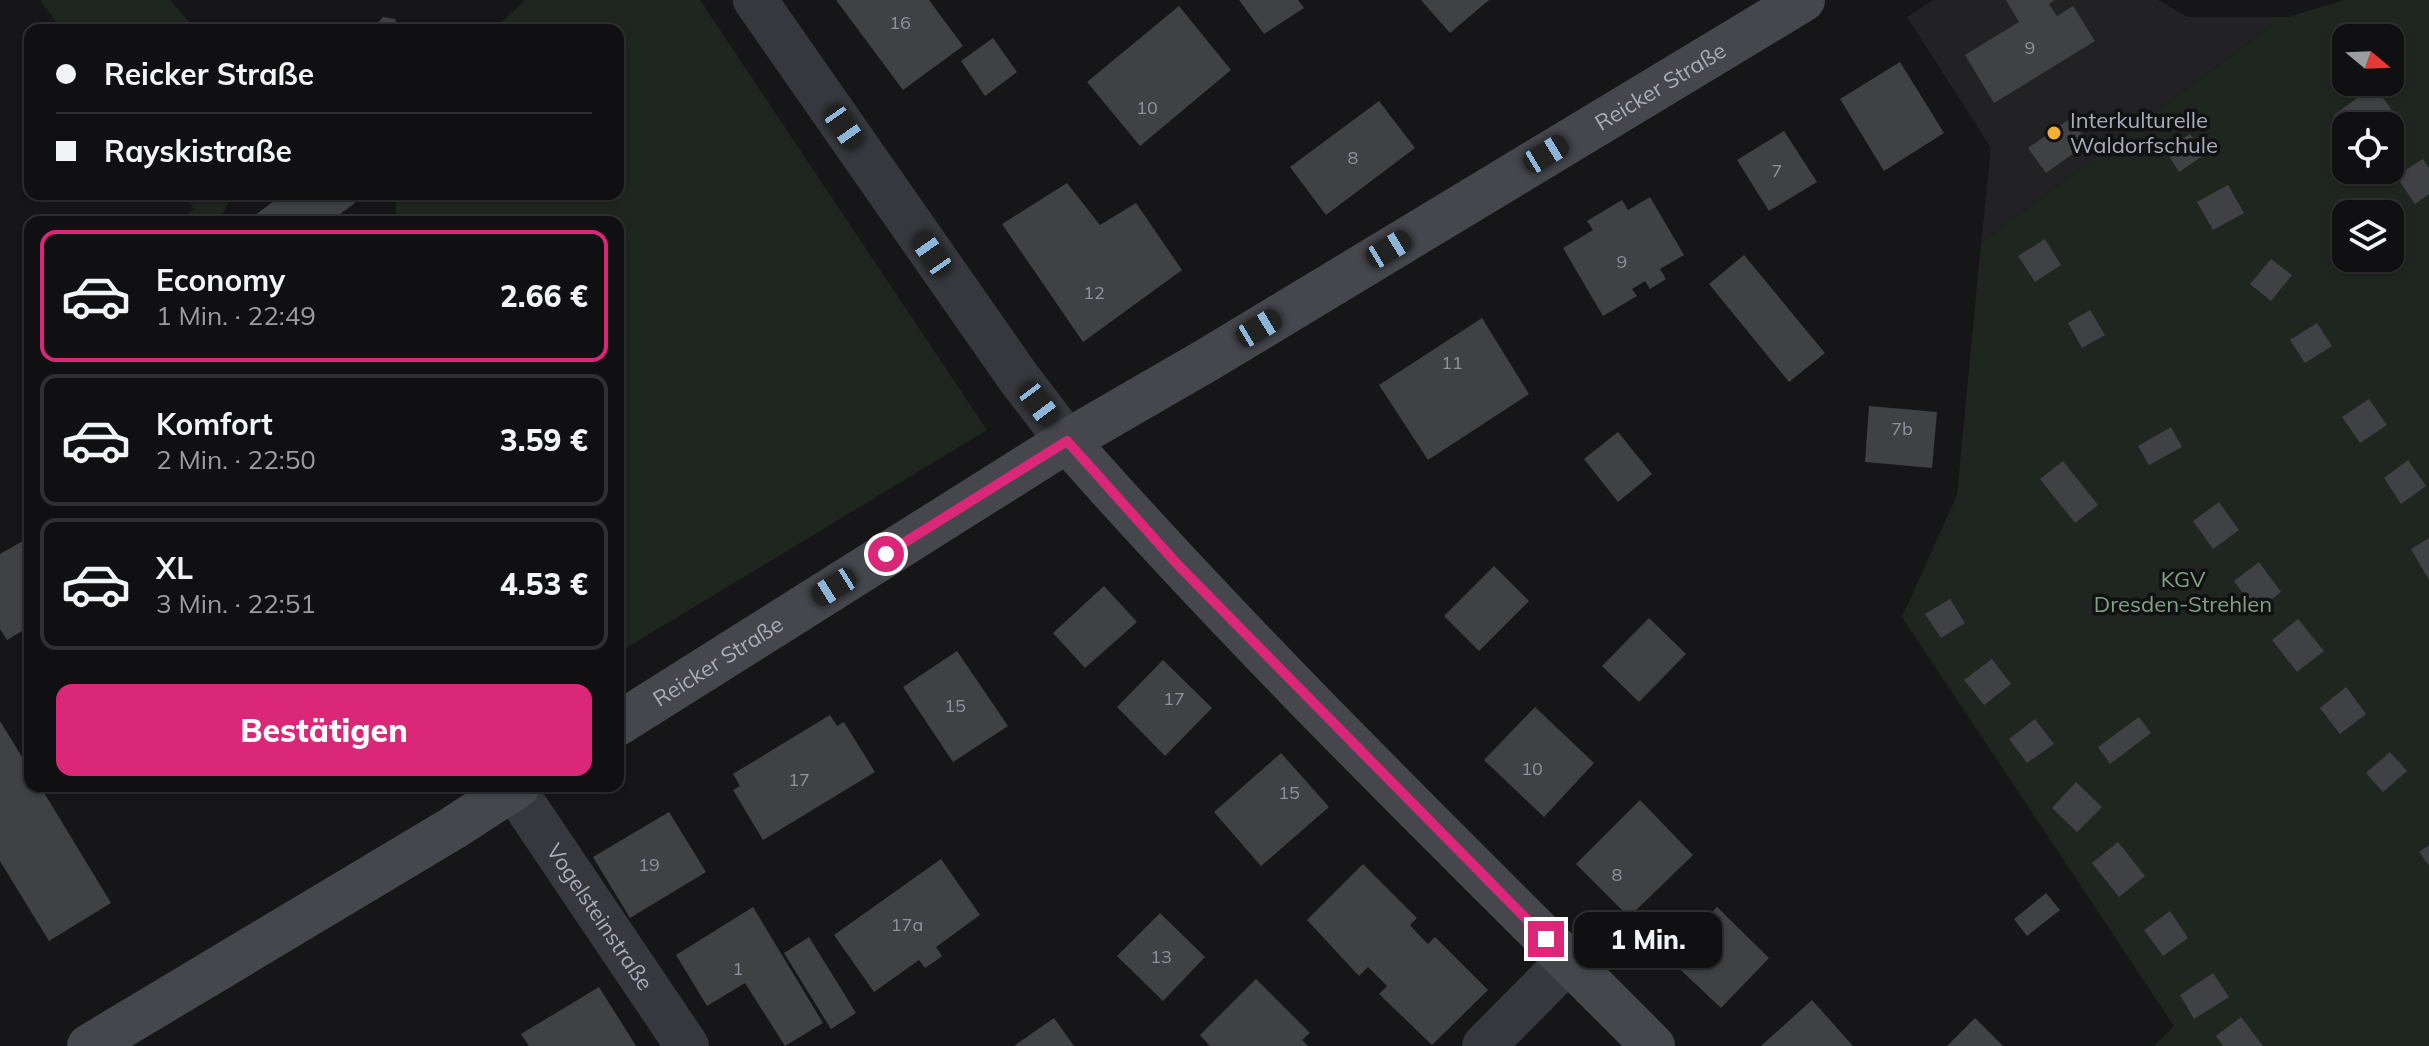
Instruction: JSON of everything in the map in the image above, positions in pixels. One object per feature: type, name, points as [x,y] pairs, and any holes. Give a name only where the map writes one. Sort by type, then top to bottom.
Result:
[{"type":"street","points":[[755,0],[1018,377],[1067,441],[1177,564],[1653,1046]]},
{"type":"street","name":"Reicker Straße","points":[[624,720],[1067,441],[1207,360],[1803,0]]},
{"type":"street","points":[[89,1046],[509,792]]},
{"type":"street","name":"Vogelsteinstraße","points":[[519,792],[687,1046]]},
{"type":"street","points":[[1484,1046],[1568,961]]},
{"type":"shaded area","name":"Interkulturelle Waldorfschule","points":[[1933,0],[2158,0],[2188,17],[2272,17],[2272,25],[1981,243],[1991,148],[1907,17]]},
{"type":"green space","points":[[40,0],[170,0],[191,24],[58,24]]},
{"type":"green space","points":[[525,0],[700,0],[987,430],[624,649],[624,216],[396,216],[396,200],[624,200],[624,24],[499,24]]},
{"type":"green space","name":"KGV Dresden-Strehlen","points":[[2345,0],[2429,0],[2429,1046],[2154,1046],[2174,1026],[1902,617],[1957,495],[1981,243],[2272,25],[2272,17],[2288,17]]},
{"type":"green space","points":[[187,200],[229,200],[221,216],[184,216],[194,209]]},
{"type":"building","points":[[836,0],[929,0],[963,46],[903,90]]},
{"type":"building","points":[[1239,0],[1298,0],[1304,8],[1264,34]]},
{"type":"building","points":[[1421,0],[1489,0],[1450,33]]},
{"type":"building","points":[[2006,0],[2055,0],[2049,4],[2057,16],[2073,6],[2095,41],[1994,103],[1965,55],[2019,22]]},
{"type":"building","points":[[1179,6],[1231,70],[1140,146],[1087,82]]},
{"type":"building","points":[[383,17],[395,19],[397,24],[377,24]]},
{"type":"building","points":[[993,38],[1017,72],[985,96],[961,61]]},
{"type":"building","points":[[1900,62],[1944,133],[1884,171],[1840,99]]},
{"type":"building","points":[[2360,96],[2381,96],[2393,112],[2338,112]]},
{"type":"building","points":[[1379,101],[1415,148],[1326,215],[1290,167]]},
{"type":"building","points":[[2071,118],[2088,143],[2046,173],[2028,148]]},
{"type":"building","points":[[1784,131],[1817,182],[1769,211],[1737,160]]},
{"type":"building","points":[[2190,134],[2204,155],[2179,172],[2165,150]]},
{"type":"building","points":[[2423,159],[2429,168],[2429,194],[2415,204],[2401,184],[2404,184],[2404,171]]},
{"type":"building","points":[[1067,183],[1100,225],[1136,203],[1182,270],[1083,342],[1002,224]]},
{"type":"building","points":[[2228,185],[2244,213],[2213,230],[2197,202]]},
{"type":"building","points":[[1650,197],[1684,255],[1660,269],[1666,279],[1650,289],[1645,281],[1632,289],[1637,296],[1603,316],[1563,248],[1593,230],[1587,221],[1622,200],[1628,210]]},
{"type":"building","points":[[275,200],[353,200],[355,203],[337,216],[254,216]]},
{"type":"building","points":[[2045,239],[2061,265],[2035,282],[2018,256]]},
{"type":"building","points":[[1744,255],[1825,353],[1789,382],[1709,284]]},
{"type":"building","points":[[2271,259],[2292,275],[2271,301],[2250,284]]},
{"type":"building","points":[[2090,310],[2105,335],[2082,348],[2068,323]]},
{"type":"building","points":[[1482,318],[1529,394],[1428,460],[1379,385]]},
{"type":"building","points":[[2317,323],[2332,346],[2305,363],[2290,340]]},
{"type":"building","points":[[2369,399],[2387,425],[2360,443],[2342,417]]},
{"type":"building","points":[[1869,406],[1937,412],[1932,468],[1865,462]]},
{"type":"building","points":[[2171,427],[2182,447],[2149,465],[2138,446]]},
{"type":"building","points":[[1618,432],[1652,474],[1618,502],[1584,459]]},
{"type":"building","points":[[2408,460],[2426,486],[2401,504],[2384,478]]},
{"type":"building","points":[[2063,461],[2098,505],[2075,523],[2040,479]]},
{"type":"building","points":[[2219,502],[2239,530],[2213,549],[2193,521]]},
{"type":"building","points":[[2429,538],[2429,580],[2411,549]]},
{"type":"building","points":[[24,540],[24,630],[7,640],[0,629],[0,554]]},
{"type":"building","points":[[2259,562],[2281,592],[2256,611],[2234,581]]},
{"type":"building","points":[[1494,566],[1529,601],[1479,651],[1444,616]]},
{"type":"building","points":[[1104,586],[1137,622],[1085,668],[1053,633]]},
{"type":"building","points":[[1950,599],[1965,623],[1941,638],[1925,614]]},
{"type":"building","points":[[1649,618],[1686,654],[1639,702],[1602,666]]},
{"type":"building","points":[[2298,619],[2324,651],[2297,672],[2272,640]]},
{"type":"building","points":[[957,651],[1008,726],[953,762],[903,687]]},
{"type":"building","points":[[1992,659],[2011,684],[1984,705],[1964,680]]},
{"type":"building","points":[[1163,660],[1212,708],[1165,756],[1117,707]]},
{"type":"building","points":[[2346,687],[2366,714],[2340,734],[2320,708]]},
{"type":"building","points":[[1535,707],[1594,763],[1544,817],[1484,760]]},
{"type":"building","points":[[830,715],[837,726],[844,722],[875,772],[763,840],[733,790],[740,786],[733,774]]},
{"type":"building","points":[[2139,717],[2151,733],[2110,764],[2098,747]]},
{"type":"building","points":[[2035,719],[2054,744],[2027,763],[2009,739]]},
{"type":"building","points":[[0,721],[24,760],[24,792],[44,792],[111,903],[49,941],[0,861]]},
{"type":"building","points":[[2390,752],[2407,771],[2383,792],[2366,773]]},
{"type":"building","points":[[1281,753],[1329,807],[1261,866],[1214,812]]},
{"type":"building","points":[[2076,782],[2102,807],[2077,832],[2052,808]]},
{"type":"building","points":[[1640,800],[1693,855],[1629,917],[1576,864]]},
{"type":"building","points":[[669,812],[706,872],[630,918],[593,857]]},
{"type":"building","points":[[2118,842],[2145,876],[2119,897],[2092,863]]},
{"type":"building","points":[[2429,845],[2429,866],[2419,852]]},
{"type":"building","points":[[941,859],[980,915],[936,947],[942,956],[934,962],[925,968],[919,960],[874,992],[834,935]]},
{"type":"building","points":[[1363,864],[1417,918],[1410,925],[1419,935],[1428,944],[1435,937],[1488,990],[1432,1045],[1379,994],[1387,986],[1368,967],[1359,976],[1307,920]]},
{"type":"building","points":[[2046,893],[2060,910],[2027,936],[2014,919]]},
{"type":"building","points":[[753,907],[823,1023],[785,1046],[745,983],[707,1006],[676,955]]},
{"type":"building","points":[[1717,907],[1769,958],[1721,1008],[1668,958]]},
{"type":"building","points":[[2170,911],[2188,938],[2163,956],[2144,930]]},
{"type":"building","points":[[1160,913],[1205,957],[1163,1001],[1117,956]]},
{"type":"building","points":[[809,937],[856,1013],[831,1029],[784,953]]},
{"type":"building","points":[[2213,973],[2229,997],[2194,1019],[2180,995]]},
{"type":"building","points":[[1256,979],[1310,1033],[1302,1040],[1308,1046],[1210,1046],[1200,1035]]},
{"type":"building","points":[[599,987],[636,1046],[529,1046],[521,1034]]},
{"type":"building","points":[[1812,1000],[1853,1046],[1761,1046]]},
{"type":"building","points":[[2241,1017],[2263,1046],[2223,1046],[2216,1036]]},
{"type":"building","points":[[1054,1018],[1074,1046],[1014,1046]]},
{"type":"building","points":[[1975,1018],[2003,1046],[1947,1046]]},
{"type":"place","name":"Interkulturelle Waldorfschule","points":[[2054,133]]},
{"type":"route","points":[[886,554],[1067,441],[1177,564],[1546,939]]}]
